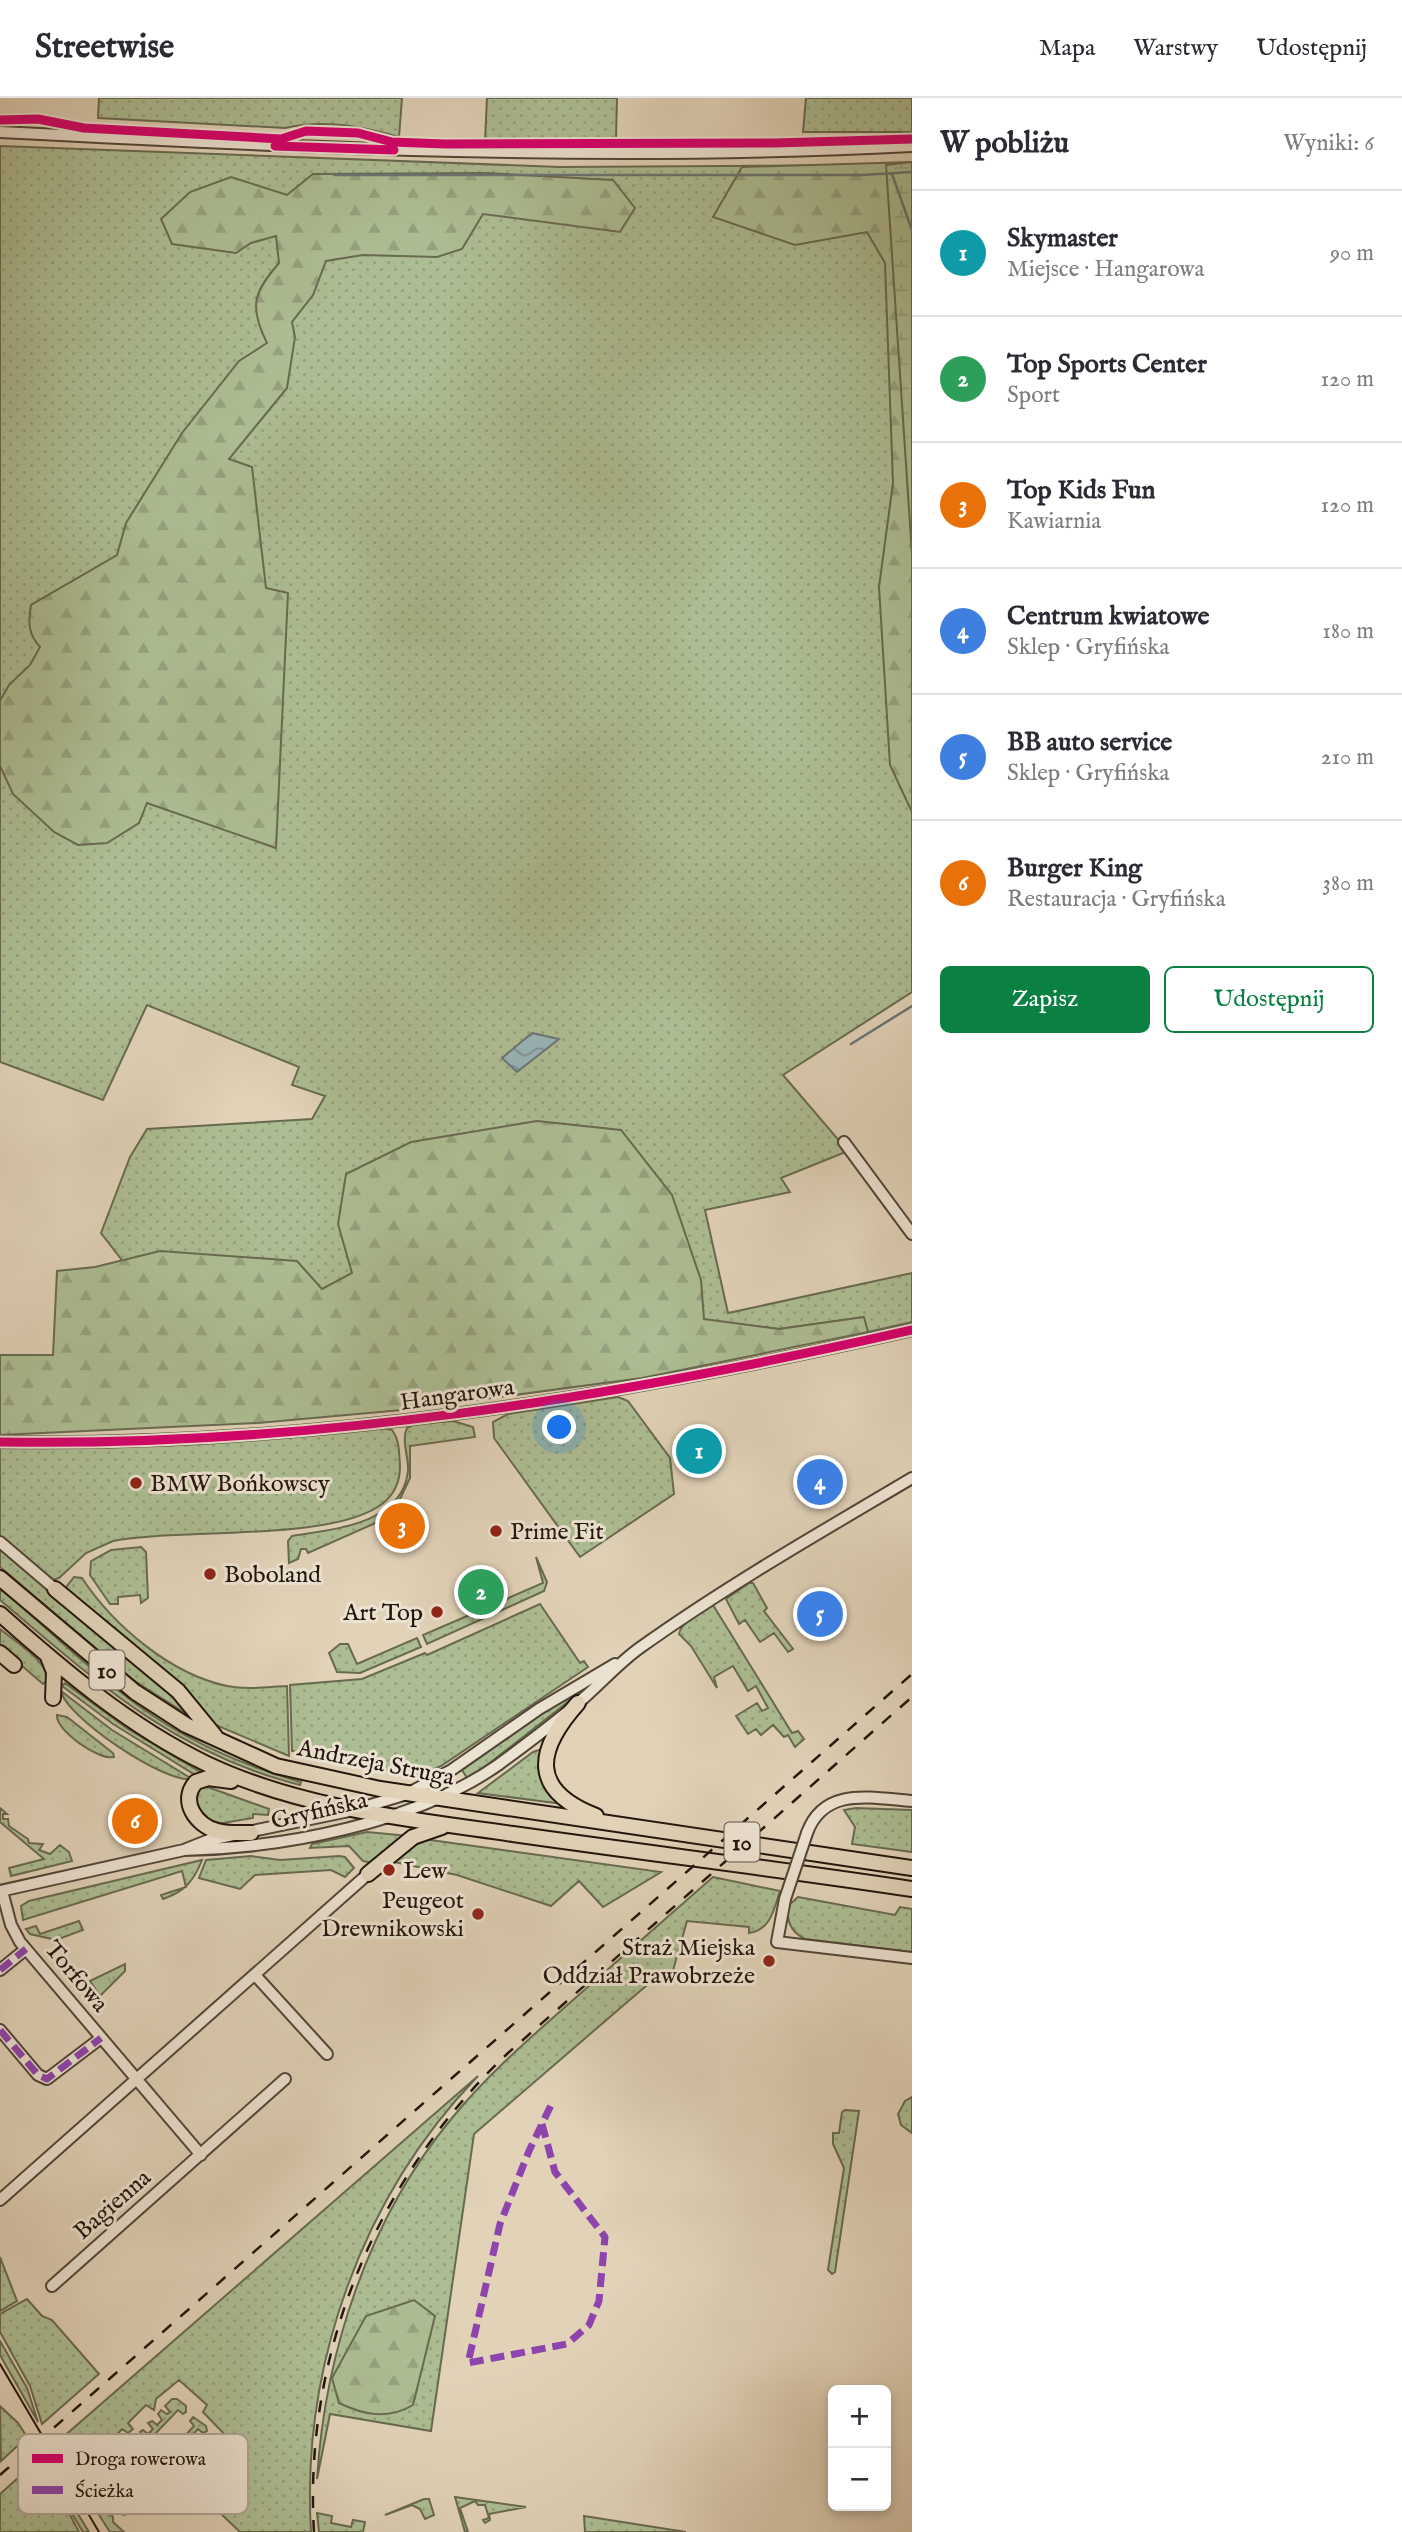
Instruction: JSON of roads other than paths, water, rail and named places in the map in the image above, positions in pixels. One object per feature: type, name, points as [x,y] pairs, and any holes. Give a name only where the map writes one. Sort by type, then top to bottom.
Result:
[{"type":"main road","name":"Andrzeja Struga","points":[[0,1578],[135,1692],[186,1725],[275,1766],[316,1777],[407,1794],[912,1868]]},
{"type":"main road","points":[[55,1589],[178,1691],[210,1732],[226,1745]]},
{"type":"main road","name":"Andrzeja Struga","points":[[0,1614],[47,1656],[118,1711],[168,1743],[224,1772],[291,1796],[390,1816],[908,1889]]},
{"type":"main road","points":[[0,1653],[14,1665]]},
{"type":"main road","points":[[47,1656],[54,1672],[53,1698]]},
{"type":"main road","points":[[578,1703],[559,1724],[548,1743],[545,1756],[548,1774],[564,1798],[614,1823]]},
{"type":"main road","points":[[251,1833],[223,1832],[204,1824],[190,1806],[189,1794],[193,1784],[203,1779],[216,1778],[291,1796]]},
{"type":"main road","points":[[368,1874],[416,1835],[439,1827],[459,1826]]},
{"type":"main road","points":[[870,1861],[912,1860]]},
{"type":"street","points":[[0,132],[454,151],[586,153],[912,146]]},
{"type":"street","points":[[844,1142],[912,1234]]},
{"type":"street","name":"Hangarowa","points":[[0,1442],[209,1437],[441,1416],[678,1381],[912,1330]]},
{"type":"street","name":"Gryfińska","points":[[184,1850],[209,1840],[354,1810],[407,1794],[441,1777],[539,1709],[624,1660],[672,1626],[912,1478]]},
{"type":"street","points":[[0,1542],[55,1589]]},
{"type":"street","name":"Gryfińska","points":[[1,1891],[184,1850],[264,1844],[390,1816],[437,1798],[498,1765],[578,1703],[624,1660]]},
{"type":"street","points":[[912,1801],[863,1797],[837,1799],[816,1815],[807,1833],[785,1899],[777,1942],[912,1958]]},
{"type":"street","points":[[0,2200],[368,1874]]},
{"type":"street","name":"Torfowa","points":[[1,1891],[11,1925],[26,1949],[136,2079]]},
{"type":"street","points":[[0,1970],[26,1949]]},
{"type":"street","points":[[255,1975],[327,2054]]},
{"type":"street","points":[[0,2030],[38,2075],[47,2078],[101,2038]]},
{"type":"street","points":[[136,2079],[201,2155]]},
{"type":"street","name":"Bagienna","points":[[52,2286],[285,2079]]},
{"type":"water","points":[[532,1033],[559,1039],[517,1072],[502,1058]]},
{"type":"waterway","points":[[334,175],[862,175],[912,172]]},
{"type":"waterway","points":[[892,174],[912,230]]},
{"type":"waterway","points":[[851,1044],[912,1006]]},
{"type":"tram line","points":[[0,2364],[41,2434]]},
{"type":"tram line","points":[[88,2514],[99,2532]]},
{"type":"railway","points":[[47,2434],[912,1674]]},
{"type":"railway","points":[[314,2532],[314,2465],[321,2399],[336,2334],[358,2271],[387,2211],[421,2154],[462,2102],[508,2053],[912,1697]]},
{"type":"railway","points":[[0,2475],[18,2459]]},
{"type":"place","name":"Skymaster","points":[[699,1451]]},
{"type":"place","name":"Centrum kwiatowe","points":[[820,1482]]},
{"type":"place","name":"BMW Bońkowscy","points":[[136,1483]]},
{"type":"place","name":"Top Kids Fun","points":[[402,1526]]},
{"type":"place","name":"Prime Fit","points":[[496,1531]]},
{"type":"place","name":"Boboland","points":[[210,1574]]},
{"type":"place","name":"Top Sports Center","points":[[481,1592]]},
{"type":"place","name":"Art Top","points":[[437,1612]]},
{"type":"place","name":"BB auto service","points":[[820,1614]]},
{"type":"place","name":"Burger King","points":[[135,1821]]},
{"type":"place","name":"Lew","points":[[389,1870]]},
{"type":"place","name":"Peugeot Drewnikowski","points":[[478,1914]]},
{"type":"place","name":"Straż Miejska Oddział Prawobrzeże","points":[[769,1961]]}]
